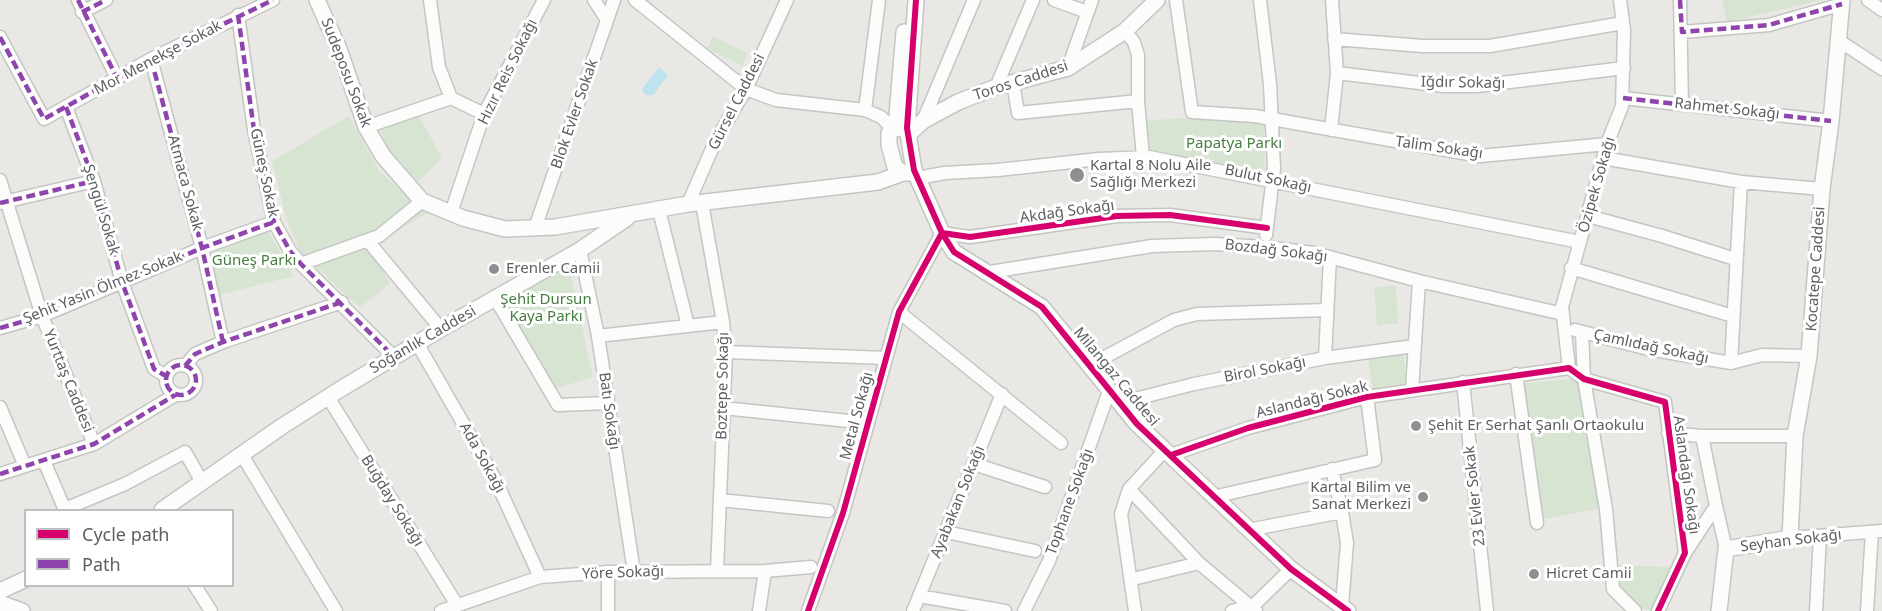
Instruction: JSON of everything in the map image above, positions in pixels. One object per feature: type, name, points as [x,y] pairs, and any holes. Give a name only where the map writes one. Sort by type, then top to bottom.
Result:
[{"type":"street","points":[[106,0],[80,6],[117,78]]},
{"type":"street","name":"Mor Menekşe Sokak","points":[[0,37],[44,119],[151,59],[273,0]]},
{"type":"street","name":"Sudeposu Sokak","points":[[317,0],[339,49],[366,127],[383,156],[422,201],[451,213],[505,229],[555,227],[632,215]]},
{"type":"street","points":[[430,0],[439,67],[451,98],[484,114]]},
{"type":"street","name":"Hızır Reis Sokağı","points":[[451,213],[484,114],[544,0]]},
{"type":"street","points":[[594,0],[607,20]]},
{"type":"street","name":"Blok Evler Sokak","points":[[535,228],[614,0]]},
{"type":"street","points":[[635,0],[746,89],[776,100],[865,110],[901,130]]},
{"type":"street","name":"Gürsel Caddesi","points":[[695,203],[715,142],[746,89],[787,0]]},
{"type":"street","points":[[865,110],[879,0]]},
{"type":"street","points":[[907,172],[901,130],[906,7],[910,0]]},
{"type":"street","points":[[907,172],[888,139],[901,130],[916,0]]},
{"type":"street","points":[[922,121],[974,0]]},
{"type":"street","points":[[996,87],[1033,0]]},
{"type":"street","points":[[1054,0],[1088,12]]},
{"type":"street","points":[[1068,68],[1092,0]]},
{"type":"street","name":"Toros Caddesi","points":[[901,130],[996,87],[1068,68],[1125,31],[1157,0]]},
{"type":"street","name":"Talim Sokağı","points":[[1176,0],[1192,112],[1272,119],[1480,156],[1607,144]]},
{"type":"street","points":[[1260,0],[1272,119],[1273,180],[1265,247]]},
{"type":"street","points":[[1331,130],[1337,74],[1332,0]]},
{"type":"street","name":"Özipek Sokağı","points":[[1569,368],[1562,307],[1607,144],[1623,98],[1623,23],[1620,0]]},
{"type":"street","points":[[1680,0],[1682,104]]},
{"type":"street","points":[[1868,0],[1882,10]]},
{"type":"street","points":[[1682,32],[1768,25],[1842,2]]},
{"type":"street","name":"Kocatepe Caddesi","points":[[1790,538],[1795,436],[1809,356],[1822,189],[1831,122],[1842,2]]},
{"type":"street","name":"Güneş Sokak","points":[[238,15],[254,130],[274,222],[290,252],[394,357]]},
{"type":"street","points":[[1334,39],[1423,46],[1490,46],[1623,23]]},
{"type":"street","points":[[1125,31],[1134,42],[1138,55],[1138,101],[1143,157]]},
{"type":"street","points":[[1838,40],[1882,69]]},
{"type":"street","name":"Atmaca Sokak","points":[[151,59],[202,248],[223,342]]},
{"type":"street","name":"Iğdır Sokağı","points":[[1337,74],[1444,86],[1477,86],[1624,68]]},
{"type":"street","points":[[1013,82],[1018,112],[1138,101]]},
{"type":"street","points":[[366,127],[451,98]]},
{"type":"street","name":"Rahmet Sokağı","points":[[1623,98],[1831,122]]},
{"type":"street","name":"Şengül Sokak","points":[[66,106],[94,181],[122,282],[154,369],[166,376]]},
{"type":"street","name":"Bulut Sokağı","points":[[907,172],[945,173],[1143,157],[1197,164],[1580,242]]},
{"type":"street","points":[[1603,158],[1741,182],[1822,189]]},
{"type":"street","name":"Soğanlık Caddesi","points":[[163,509],[328,397],[441,328],[580,250],[632,215],[695,203],[878,182],[907,172]]},
{"type":"street","name":"Milangaz Caddesi","points":[[907,172],[954,252],[984,273],[1042,307],[1137,424],[1248,531],[1291,569],[1345,609]]},
{"type":"street","name":"Yurttaş Caddesi","points":[[0,180],[4,202],[42,316],[94,444]]},
{"type":"street","points":[[4,202],[94,181]]},
{"type":"street","points":[[1731,363],[1741,182]]},
{"type":"street","points":[[301,264],[379,236],[422,201]]},
{"type":"street","name":"Boztepe Sokağı","points":[[695,203],[723,322],[726,352],[717,571]]},
{"type":"street","points":[[659,210],[688,326]]},
{"type":"street","name":"Akdağ Sokağı","points":[[942,233],[970,237],[1118,216],[1170,214],[1267,228]]},
{"type":"street","points":[[1588,216],[1735,259]]},
{"type":"street","name":"Şehit Yasin Ölmez Sokak","points":[[0,328],[42,316],[202,248],[274,222]]},
{"type":"street","name":"Metal Sokağı","points":[[808,611],[843,513],[900,312],[942,233]]},
{"type":"street","points":[[368,241],[441,328]]},
{"type":"street","name":"Bozdağ Sokağı","points":[[984,273],[1152,246],[1215,244],[1265,247],[1330,257],[1419,281],[1563,314]]},
{"type":"street","name":"Batı Sokağı","points":[[580,250],[598,336],[634,572]]},
{"type":"street","points":[[1325,358],[1330,257]]},
{"type":"street","points":[[1571,268],[1733,316]]},
{"type":"street","points":[[1412,390],[1419,281]]},
{"type":"street","points":[[495,298],[558,405],[607,403]]},
{"type":"street","points":[[185,366],[195,354],[223,342],[342,302]]},
{"type":"street","points":[[1090,365],[1174,320],[1197,314],[1246,310],[1327,310]]},
{"type":"street","points":[[900,312],[1061,442]]},
{"type":"street","points":[[598,336],[723,322]]},
{"type":"street","name":"Çamlıdağ Sokağı","points":[[1565,327],[1614,342],[1677,356],[1731,363],[1762,355],[1809,356]]},
{"type":"street","points":[[1582,332],[1584,379],[1606,509],[1613,589],[1635,611]]},
{"type":"street","name":"Ada Sokağı","points":[[417,343],[495,479],[540,577]]},
{"type":"street","name":"Birol Sokağı","points":[[1119,403],[1194,384],[1325,358],[1414,346]]},
{"type":"street","points":[[726,352],[886,358]]},
{"type":"street","points":[[0,474],[94,444],[175,394],[184,395],[195,386],[193,371],[185,366],[171,368],[166,376],[166,385],[175,394]]},
{"type":"street","points":[[1463,382],[1569,368]]},
{"type":"street","name":"Aslandağı Sokağı","points":[[1569,368],[1584,379],[1665,402],[1685,553],[1658,611]]},
{"type":"street","points":[[1516,374],[1537,523]]},
{"type":"street","name":"Aslandağı Sokak","points":[[1168,453],[1248,428],[1366,397],[1463,382]]},
{"type":"street","name":"23 Evler Sokak","points":[[1463,382],[1487,611]]},
{"type":"street","name":"Tophane Sokağı","points":[[1024,611],[1049,561],[1109,391]]},
{"type":"street","name":"Ayabakan Sokağı","points":[[913,611],[1002,394]]},
{"type":"street","name":"Buğday Sokağı","points":[[328,397],[457,605]]},
{"type":"street","points":[[1214,497],[1375,460],[1366,397]]},
{"type":"street","points":[[0,407],[25,466]]},
{"type":"street","points":[[723,408],[868,423]]},
{"type":"street","points":[[1668,433],[1702,436],[1795,436]]},
{"type":"street","points":[[1702,436],[1726,549]]},
{"type":"street","points":[[67,509],[125,484],[185,452],[202,482]]},
{"type":"street","points":[[1135,611],[1132,579],[1121,522],[1122,507],[1130,489],[1168,453]]},
{"type":"street","points":[[242,454],[336,611]]},
{"type":"street","points":[[44,461],[65,509]]},
{"type":"street","points":[[974,464],[1045,487]]},
{"type":"street","points":[[1332,470],[1347,543],[1345,609]]},
{"type":"street","points":[[1130,489],[1199,563],[1253,608]]},
{"type":"street","points":[[720,500],[828,511]]},
{"type":"street","points":[[1685,553],[1716,506]]},
{"type":"street","points":[[1248,531],[1342,512]]},
{"type":"street","points":[[1867,611],[1877,531]]},
{"type":"street","name":"Seyhan Sokağı","points":[[1719,611],[1726,549],[1790,538],[1877,531]]},
{"type":"street","points":[[946,532],[1035,551]]},
{"type":"street","points":[[1816,611],[1820,536]]},
{"type":"street","points":[[1132,579],[1199,563]]},
{"type":"street","name":"Yöre Sokağı","points":[[441,611],[540,577],[608,572],[765,571],[811,567]]},
{"type":"street","points":[[1232,611],[1253,608],[1291,569]]},
{"type":"street","points":[[759,611],[765,571]]},
{"type":"street","points":[[608,572],[609,611]]},
{"type":"street","points":[[0,591],[24,580]]},
{"type":"street","points":[[196,587],[211,611]]},
{"type":"street","points":[[919,596],[1005,611]]},
{"type":"street","points":[[0,603],[22,611]]},
{"type":"green space","points":[[1722,0],[1823,0],[1727,22]]},
{"type":"green space","points":[[713,36],[748,53],[742,66],[707,48]]},
{"type":"green space","points":[[418,114],[442,158],[418,182],[386,146],[381,130],[382,126]]},
{"type":"green space","points":[[349,116],[379,171],[427,213],[369,248],[390,283],[360,308],[301,253],[286,218],[272,161]]},
{"type":"green space","name":"Papatya Parkı","points":[[1179,118],[1264,124],[1265,172],[1148,151],[1145,121]]},
{"type":"green space","name":"Güneş Parkı","points":[[268,230],[294,276],[219,295],[210,251]]},
{"type":"green space","name":"Şehit Dursun Kaya Parkı","points":[[568,264],[593,377],[554,389],[503,295]]},
{"type":"green space","points":[[1396,286],[1398,324],[1377,325],[1374,287]]},
{"type":"green space","points":[[1404,354],[1406,385],[1373,392],[1368,357]]},
{"type":"green space","points":[[1577,378],[1602,508],[1540,520],[1521,384]]},
{"type":"green space","points":[[1615,565],[1672,567],[1650,611],[1631,604],[1622,593]]},
{"type":"water","points":[[659,67],[668,75],[653,95],[645,95],[642,89]]},
{"type":"marked path","points":[[78,0],[117,78]]},
{"type":"marked path","points":[[82,12],[106,0]]},
{"type":"marked path","points":[[0,37],[44,119],[151,59],[273,0]]},
{"type":"marked path","points":[[1680,0],[1682,32],[1769,25],[1842,4]]},
{"type":"marked path","points":[[238,15],[254,130],[274,222],[290,251],[301,264],[394,357]]},
{"type":"marked path","points":[[151,59],[202,248],[223,342]]},
{"type":"marked path","points":[[1623,98],[1831,121]]},
{"type":"marked path","points":[[66,107],[94,181],[122,282],[154,369],[166,376]]},
{"type":"marked path","points":[[0,203],[94,181]]},
{"type":"marked path","points":[[0,328],[42,316],[202,248],[274,222]]},
{"type":"marked path","points":[[185,366],[195,354],[223,342],[342,302]]},
{"type":"marked path","points":[[181,365],[192,369],[196,380],[192,391],[181,395],[170,391],[166,380],[170,369],[181,365]]},
{"type":"marked path","points":[[0,474],[94,444],[175,395]]},
{"type":"cycle path","points":[[916,0],[907,128],[914,170],[942,233],[954,252],[1042,307],[1137,424],[1291,569],[1348,611]]},
{"type":"cycle path","points":[[808,611],[843,513],[899,312],[942,233],[970,237],[1117,216],[1170,215],[1267,228]]},
{"type":"cycle path","points":[[1171,455],[1248,428],[1367,397],[1569,368],[1584,379],[1665,402],[1685,553],[1658,611]]},
{"type":"place","name":"Kartal 8 Nolu Aile Sağlığı Merkezi","points":[[1077,175]]},
{"type":"place","name":"Erenler Camii","points":[[494,269]]},
{"type":"place","name":"Şehit Er Serhat Şanlı Ortaokulu","points":[[1416,426]]},
{"type":"place","name":"Kartal Bilim ve Sanat Merkezi","points":[[1423,497]]},
{"type":"place","name":"Hicret Camii","points":[[1534,574]]}]
